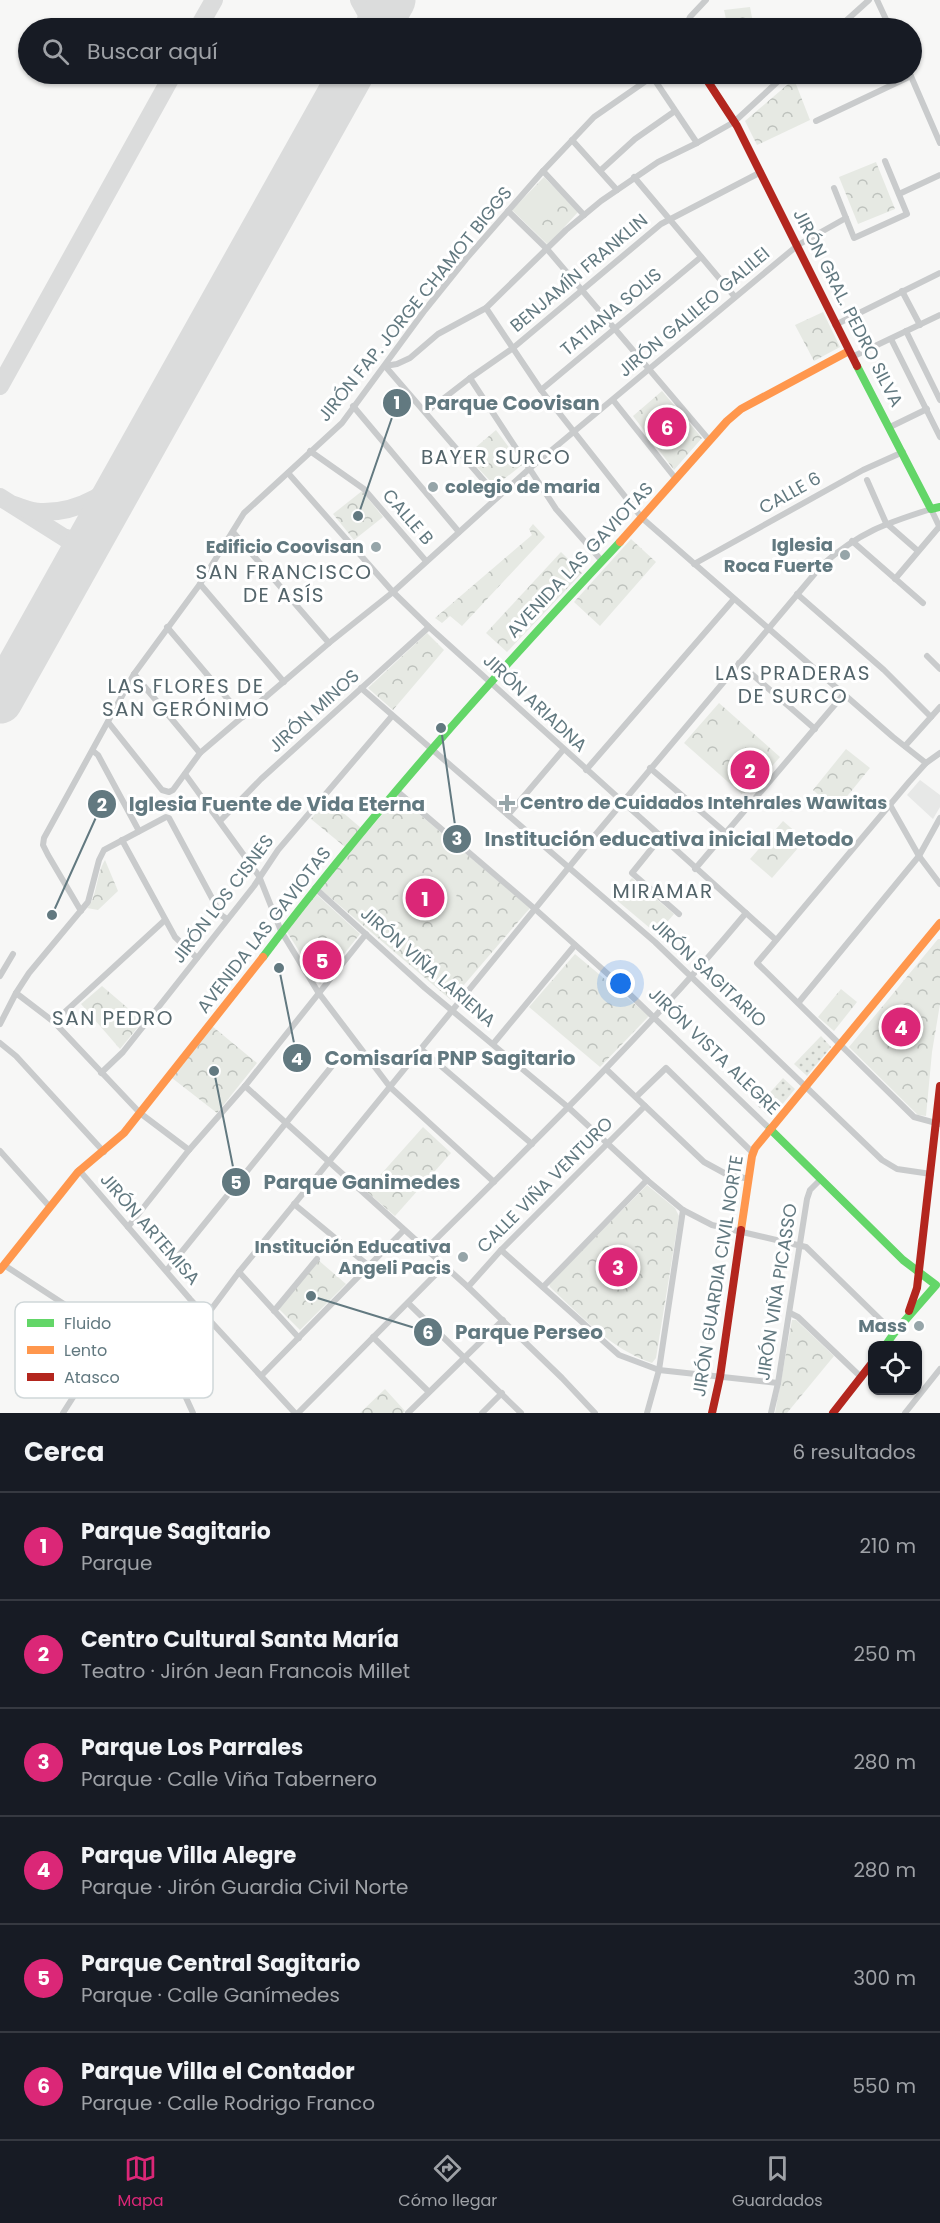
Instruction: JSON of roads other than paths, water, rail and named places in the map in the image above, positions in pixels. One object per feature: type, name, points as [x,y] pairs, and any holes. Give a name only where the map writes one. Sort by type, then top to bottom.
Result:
[{"type":"street","points":[[690,18],[706,0]]},
{"type":"street","points":[[849,18],[869,0]]},
{"type":"street","points":[[877,0],[885,18]]},
{"type":"street","name":"JIRÓN FAP. JORGE CHAMOT BIGGS","points":[[81,911],[48,855],[43,842],[134,674],[200,584],[248,508],[335,430],[432,302],[543,171],[594,117],[641,84]]},
{"type":"street","points":[[659,84],[697,143]]},
{"type":"street","name":"JIRÓN GRAL. PEDRO SILVA","points":[[709,84],[734,122],[798,245],[850,354],[936,508]]},
{"type":"street","points":[[385,366],[410,358],[438,334],[486,308],[584,215],[658,162],[734,122],[775,84]]},
{"type":"street","points":[[816,121],[892,84]]},
{"type":"street","points":[[914,84],[940,143]]},
{"type":"street","points":[[601,170],[635,139],[675,111]]},
{"type":"street","points":[[572,140],[617,190]]},
{"type":"street","points":[[834,188],[854,238],[907,214],[885,161]]},
{"type":"street","points":[[543,171],[584,215]]},
{"type":"street","name":"BENJAMÍN FRANKLIN","points":[[426,412],[513,348],[661,224],[716,193],[760,172]]},
{"type":"street","points":[[899,194],[940,175]]},
{"type":"street","points":[[634,177],[735,297]]},
{"type":"street","points":[[508,211],[547,249],[710,441]]},
{"type":"street","name":"JIRÓN GALILEO GALILEI","points":[[108,722],[162,790],[169,792],[173,790],[200,753],[329,643],[393,592],[529,469],[798,245],[846,218]]},
{"type":"street","name":"TATIANA SOLIS","points":[[540,390],[701,257]]},
{"type":"street","points":[[835,324],[940,273]]},
{"type":"street","points":[[902,291],[920,325]]},
{"type":"street","points":[[486,308],[540,390],[642,518],[926,763]]},
{"type":"street","points":[[850,354],[891,339],[940,315]]},
{"type":"street","points":[[906,331],[940,400]]},
{"type":"street","points":[[891,339],[940,437]]},
{"type":"street","name":"AVENIDA LAS GAVIOTAS","points":[[2,1268],[49,1206],[80,1170],[117,1141],[167,1081],[315,888],[396,791],[491,682],[642,518],[727,421],[741,409],[850,354]]},
{"type":"street","points":[[385,366],[498,497]]},
{"type":"street","points":[[470,378],[556,508],[602,561]]},
{"type":"street","points":[[613,400],[676,479]]},
{"type":"street","points":[[353,406],[459,532]]},
{"type":"street","points":[[890,427],[927,409]]},
{"type":"street","name":"CALLE B","points":[[310,451],[364,489],[426,561]]},
{"type":"street","name":"CALLE 6","points":[[694,564],[863,470],[903,452]]},
{"type":"street","name":"JIRÓN ARIADNA","points":[[288,473],[393,592],[429,627],[776,940]]},
{"type":"street","points":[[867,480],[885,524],[918,551]]},
{"type":"street","points":[[213,1307],[294,1204],[650,768],[822,565],[852,541],[885,524],[936,508],[940,527],[894,579]]},
{"type":"street","points":[[233,532],[329,643]]},
{"type":"street","points":[[852,541],[923,603]]},
{"type":"street","points":[[200,584],[284,682]]},
{"type":"street","points":[[797,594],[884,670],[931,717]]},
{"type":"street","points":[[586,770],[734,598]]},
{"type":"street","points":[[167,627],[243,717]]},
{"type":"street","name":"JIRÓN MINOS","points":[[221,820],[261,779],[429,627]]},
{"type":"street","points":[[927,656],[940,669]]},
{"type":"street","points":[[739,663],[814,729]]},
{"type":"street","points":[[134,674],[200,753]]},
{"type":"street","name":"JIRÓN SAGITARIO","points":[[361,688],[570,866],[692,976],[890,1165],[906,1171],[931,1174]]},
{"type":"street","points":[[695,869],[844,694]]},
{"type":"street","points":[[905,746],[940,707]]},
{"type":"street","name":"JIRÓN LOS CISNES","points":[[101,1073],[123,1052],[278,850],[392,716]]},
{"type":"street","points":[[508,814],[563,750]]},
{"type":"street","points":[[93,752],[98,755],[139,831]]},
{"type":"street","points":[[938,1124],[914,1117],[757,963],[926,763],[940,753]]},
{"type":"street","points":[[650,768],[726,833]]},
{"type":"street","points":[[185,774],[260,876],[281,932],[318,992],[390,1087],[494,1182]]},
{"type":"street","name":"JIRÓN VISTA ALEGRE","points":[[396,791],[535,909],[655,1016],[903,1260],[938,1287]]},
{"type":"street","points":[[890,806],[940,884]]},
{"type":"street","points":[[0,1024],[29,974],[89,899],[95,872],[104,850],[166,817],[169,818],[221,915],[227,919]]},
{"type":"street","points":[[799,1002],[920,856],[940,818]]},
{"type":"street","points":[[661,837],[632,873],[679,914]]},
{"type":"street","points":[[122,840],[175,937],[197,958]]},
{"type":"street","name":"JIRÓN VIÑA LARIENA","points":[[315,888],[425,988],[569,1108],[683,1210],[712,1225],[799,1244],[813,1252],[894,1333]]},
{"type":"street","points":[[426,1249],[569,1108],[692,976],[746,913]]},
{"type":"street","points":[[54,1022],[165,920]]},
{"type":"street","name":"JIRÓN GUARDIA CIVIL NORTE","points":[[712,1413],[720,1377],[753,1153],[770,1129],[940,923]]},
{"type":"street","points":[[128,1227],[189,1150],[245,1086],[366,934]]},
{"type":"street","points":[[493,1044],[575,945]]},
{"type":"street","points":[[0,976],[12,954]]},
{"type":"street","points":[[16,993],[54,1022],[140,1113],[189,1150]]},
{"type":"street","points":[[0,1042],[16,1056],[104,1152]]},
{"type":"street","points":[[421,1049],[532,1144]]},
{"type":"street","points":[[167,1270],[332,1066]]},
{"type":"street","points":[[606,1068],[711,1167],[726,1174],[749,1179]]},
{"type":"street","points":[[636,1097],[666,1068],[753,1153]]},
{"type":"street","points":[[245,1086],[468,1287],[595,1413]]},
{"type":"street","points":[[888,1341],[915,1298],[938,1124],[940,1086]]},
{"type":"street","name":"CALLE VIÑA VENTURO","points":[[468,1287],[501,1250],[645,1106]]},
{"type":"street","points":[[0,1150],[49,1206]]},
{"type":"street","name":"JIRÓN ARTEMISA","points":[[80,1170],[193,1302]]},
{"type":"street","name":"JIRÓN VIÑA PICASSO","points":[[771,1413],[778,1383],[808,1194],[821,1179]]},
{"type":"street","points":[[543,1287],[647,1180]]},
{"type":"street","points":[[294,1204],[369,1266]]},
{"type":"street","points":[[647,1413],[659,1370],[683,1210]]},
{"type":"street","points":[[262,1375],[404,1230]]},
{"type":"street","points":[[501,1250],[619,1355],[659,1370],[778,1383]]},
{"type":"street","points":[[274,1311],[317,1259]]},
{"type":"street","points":[[297,1413],[444,1266]]},
{"type":"street","points":[[2,1268],[57,1302]]},
{"type":"street","points":[[239,1272],[299,1338]]},
{"type":"street","points":[[894,1333],[938,1287]]},
{"type":"street","points":[[408,1303],[521,1413]]},
{"type":"street","points":[[789,1313],[798,1317],[862,1378]]},
{"type":"street","points":[[408,1413],[503,1320]]},
{"type":"street","name":"JIRÓN ARTEMISA","points":[[213,1322],[297,1413]]},
{"type":"street","points":[[373,1337],[429,1392]]},
{"type":"street","points":[[908,1412],[940,1369]]},
{"type":"street","points":[[833,1413],[868,1370]]},
{"type":"street","points":[[482,1413],[502,1393]]},
{"type":"street","points":[[63,1413],[73,1398]]},
{"type":"street","points":[[186,1398],[193,1413]]},
{"type":"place","name":"Parque Villa el Contador","points":[[667,427]]},
{"type":"place","name":"colegio de maria","points":[[433,487]]},
{"type":"place","name":"Parque Coovisan","points":[[358,516]]},
{"type":"place","name":"Edificio Coovisan","points":[[376,547]]},
{"type":"place","name":"Iglesia Roca Fuerte","points":[[845,555]]},
{"type":"place","name":"Institución educativa inicial Metodo","points":[[441,728]]},
{"type":"place","name":"Centro Cultural Santa María","points":[[750,770]]},
{"type":"place","name":"Centro de Cuidados Intehrales Wawitas","points":[[507,803]]},
{"type":"place","name":"Parque Sagitario","points":[[425,898]]},
{"type":"place","name":"Iglesia Fuente de Vida Eterna","points":[[52,915]]},
{"type":"place","name":"Parque Central Sagitario","points":[[322,960]]},
{"type":"place","name":"Comisaría PNP Sagitario","points":[[279,968]]},
{"type":"place","name":"Parque Villa Alegre","points":[[901,1027]]},
{"type":"place","name":"Parque Ganimedes","points":[[214,1071]]},
{"type":"place","name":"Institución Educativa Angeli Pacis","points":[[463,1257]]},
{"type":"place","name":"Parque Los Parrales","points":[[618,1267]]},
{"type":"place","name":"Parque Perseo","points":[[311,1296]]},
{"type":"place","name":"Mass","points":[[919,1326]]},
{"type":"district","name":"BAYER SURCO","points":[[496,457]]},
{"type":"district","name":"SAN FRANCISCO DE ASÍS","points":[[284,584]]},
{"type":"district","name":"LAS PRADERAS DE SURCO","points":[[793,684]]},
{"type":"district","name":"LAS FLORES DE SAN GERÓNIMO","points":[[186,698]]},
{"type":"district","name":"MIRAMAR","points":[[663,891]]},
{"type":"district","name":"SAN PEDRO","points":[[113,1018]]}]
